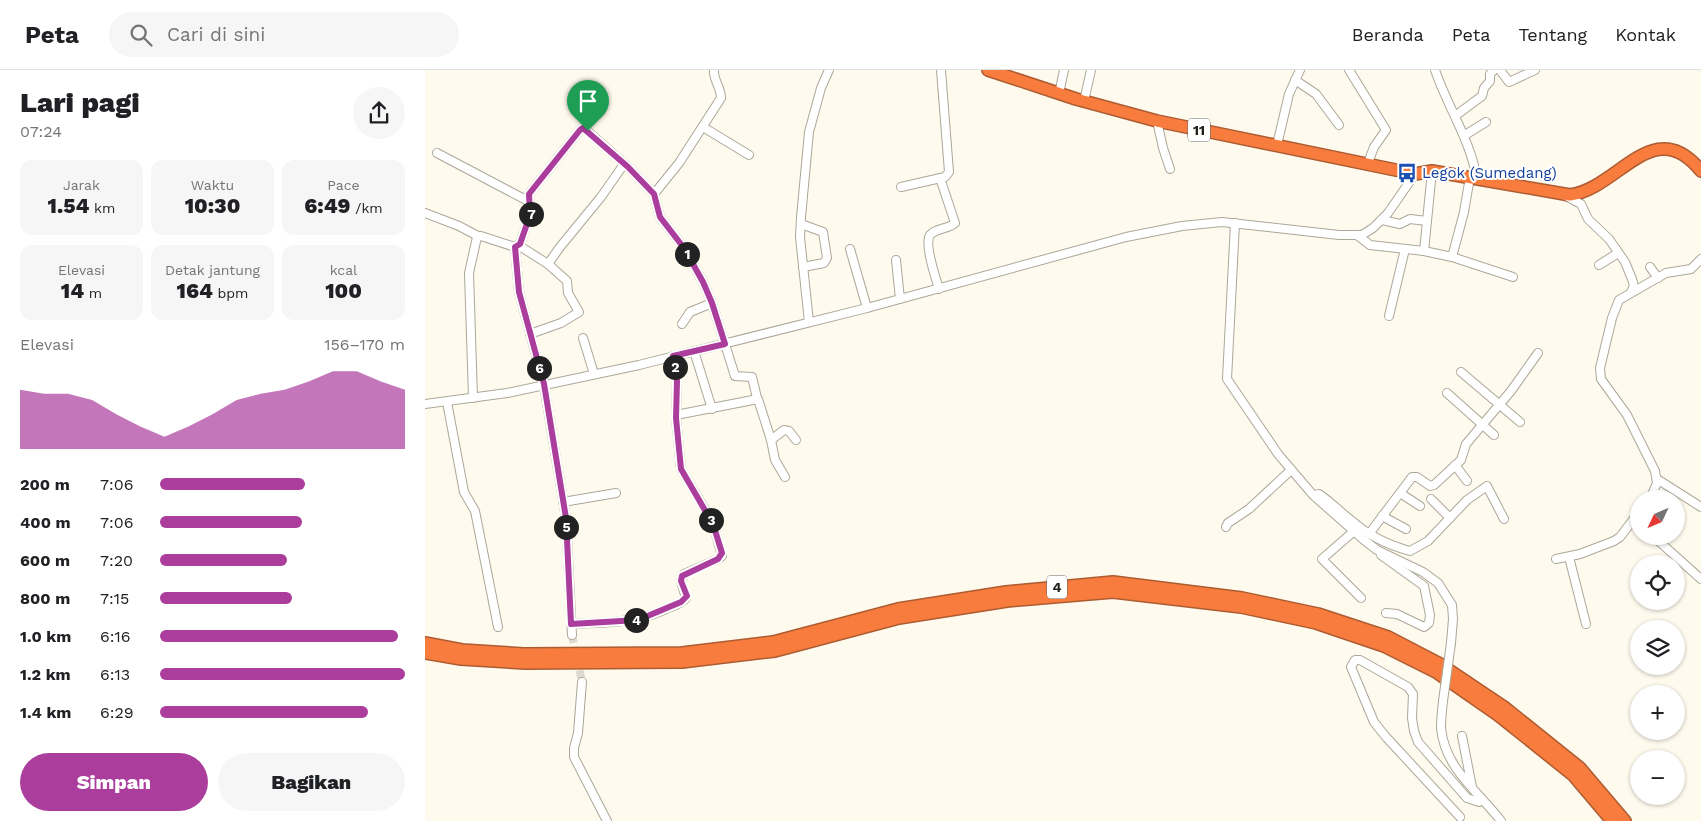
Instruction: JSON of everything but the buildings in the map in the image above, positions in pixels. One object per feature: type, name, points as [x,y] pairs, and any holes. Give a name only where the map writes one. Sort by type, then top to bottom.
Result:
[{"type":"highway","name":"11","points":[[988,70],[1059,94],[1157,121],[1415,174],[1433,171],[1563,195],[1585,192],[1635,158],[1652,152],[1672,150],[1682,153],[1701,171]]},
{"type":"highway","name":"4","points":[[425,643],[462,650],[524,654],[681,653],[773,642],[898,609],[1006,592],[1113,582],[1242,598],[1318,614],[1388,637],[1440,664],[1504,707],[1580,768],[1625,821]]},
{"type":"highway","name":"4","points":[[425,653],[461,659],[525,663],[682,662],[775,651],[899,618],[1007,601],[1113,592],[1241,607],[1316,623],[1385,646],[1435,672],[1498,715],[1573,775],[1612,821]]},
{"type":"street","points":[[654,194],[679,163],[721,98],[721,88],[713,74],[713,70]]},
{"type":"street","points":[[809,322],[803,267],[801,224],[809,132],[821,88],[829,70]]},
{"type":"street","points":[[901,187],[945,177],[949,172],[941,70]]},
{"type":"street","points":[[1059,94],[1064,70]]},
{"type":"street","points":[[1084,101],[1091,70]]},
{"type":"street","points":[[1277,145],[1284,110],[1300,70]]},
{"type":"street","points":[[1349,70],[1386,130],[1375,146],[1368,163]]},
{"type":"street","points":[[1435,70],[1465,134],[1473,156],[1473,178],[1452,257]]},
{"type":"street","points":[[1455,116],[1482,96],[1484,88],[1490,81],[1490,74],[1494,70]]},
{"type":"street","points":[[1501,70],[1509,82],[1535,70]]},
{"type":"street","points":[[1295,80],[1316,94],[1339,125]]},
{"type":"street","points":[[1157,121],[1170,168]]},
{"type":"street","points":[[1465,134],[1486,122]]},
{"type":"street","points":[[703,127],[749,155]]},
{"type":"street","points":[[572,635],[566,518],[544,384],[519,292],[517,246],[530,215],[529,194],[581,129],[588,131],[654,194],[660,217],[684,248],[712,303],[735,376],[752,377],[775,460],[785,477]]},
{"type":"street","points":[[437,153],[529,201]]},
{"type":"street","points":[[548,264],[601,198],[624,164]]},
{"type":"street","points":[[1424,251],[1433,171]]},
{"type":"street","points":[[425,394],[426,404],[447,402],[594,374],[725,344],[867,308],[1126,237],[1195,224],[1235,223],[1357,236],[1368,232],[1382,220],[1415,174]]},
{"type":"street","points":[[939,289],[932,263],[929,240],[932,233],[955,223],[940,178]]},
{"type":"street","points":[[1563,195],[1581,204],[1588,219],[1606,236],[1618,252],[1632,279],[1633,286],[1631,292]]},
{"type":"street","points":[[425,214],[459,226],[478,236],[517,246],[548,264],[567,281],[568,293],[579,312],[561,323],[530,334]]},
{"type":"street","points":[[1382,220],[1400,224],[1410,219],[1427,221]]},
{"type":"street","points":[[1235,223],[1226,376],[1253,419],[1291,470],[1313,495],[1353,532],[1377,550],[1423,572],[1438,583],[1452,605],[1451,643],[1441,727],[1444,744],[1453,764],[1472,789],[1501,821]]},
{"type":"street","points":[[801,224],[823,232],[827,258],[824,263],[803,267]]},
{"type":"street","points":[[473,398],[469,273],[475,240],[478,236]]},
{"type":"street","points":[[1357,236],[1370,245],[1424,251],[1452,257],[1513,277]]},
{"type":"street","points":[[850,249],[867,308]]},
{"type":"street","points":[[1389,316],[1405,249]]},
{"type":"street","points":[[1599,265],[1618,252]]},
{"type":"street","points":[[1653,490],[1657,479],[1651,461],[1627,415],[1601,379],[1600,373],[1612,318],[1619,300],[1667,273],[1697,266],[1701,259]]},
{"type":"street","points":[[896,260],[900,299]]},
{"type":"street","points":[[1650,267],[1658,278]]},
{"type":"street","points":[[682,324],[690,312],[712,303]]},
{"type":"street","points":[[583,338],[594,374]]},
{"type":"street","points":[[694,351],[712,409]]},
{"type":"street","points":[[1369,534],[1412,477],[1417,477],[1430,486],[1461,460],[1466,444],[1511,391],[1538,353]]},
{"type":"street","points":[[571,624],[624,622],[638,620],[660,612],[686,598],[681,581],[684,574],[721,556],[713,524],[681,469],[676,415],[677,381],[673,356]]},
{"type":"street","points":[[1461,372],[1521,422]]},
{"type":"street","points":[[1447,393],[1494,435]]},
{"type":"street","points":[[676,415],[712,409],[757,398]]},
{"type":"street","points":[[447,402],[464,492],[475,511],[498,627]]},
{"type":"street","points":[[771,440],[784,430],[789,431],[797,440]]},
{"type":"street","points":[[1455,465],[1467,481]]},
{"type":"street","points":[[1226,527],[1249,509],[1291,470]]},
{"type":"street","points":[[1657,479],[1701,507]]},
{"type":"street","points":[[1313,495],[1319,494],[1330,501],[1351,521],[1369,534],[1391,545],[1410,551],[1417,549],[1428,541],[1467,500],[1487,486],[1504,519]]},
{"type":"street","points":[[563,502],[616,493]]},
{"type":"street","points":[[1400,493],[1419,506]]},
{"type":"street","points":[[1431,499],[1450,518]]},
{"type":"street","points":[[1382,516],[1406,529]]},
{"type":"street","points":[[1556,558],[1569,557],[1614,541],[1620,537],[1630,524]]},
{"type":"street","points":[[1353,532],[1322,559],[1361,598]]},
{"type":"street","points":[[1663,545],[1701,579]]},
{"type":"street","points":[[1377,550],[1384,558],[1425,586],[1430,615],[1429,623],[1424,627],[1397,614],[1386,613]]},
{"type":"street","points":[[1569,557],[1586,624]]},
{"type":"street","points":[[1460,817],[1374,722],[1351,667],[1355,660],[1360,660],[1408,687],[1413,694],[1413,730],[1418,742],[1467,798],[1479,802],[1482,800]]},
{"type":"street","points":[[582,682],[578,733],[574,748],[575,757],[607,821]]},
{"type":"street","points":[[1462,736],[1472,789]]},
{"type":"tunnel","points":[[572,635],[582,682]]},
{"type":"place","name":"Legok (Sumedang)","points":[[1407,173]]},
{"type":"route","points":[[583,128],[588,131],[628,167],[654,194],[660,217],[684,248],[703,282],[712,303],[725,344],[673,356],[677,381],[677,443],[681,469],[683,476],[713,524],[722,553],[718,559],[681,577],[687,596],[681,602],[638,620],[571,624],[566,518],[544,384],[519,292],[515,247],[520,244],[530,215],[529,194],[580,130],[583,128]]}]
